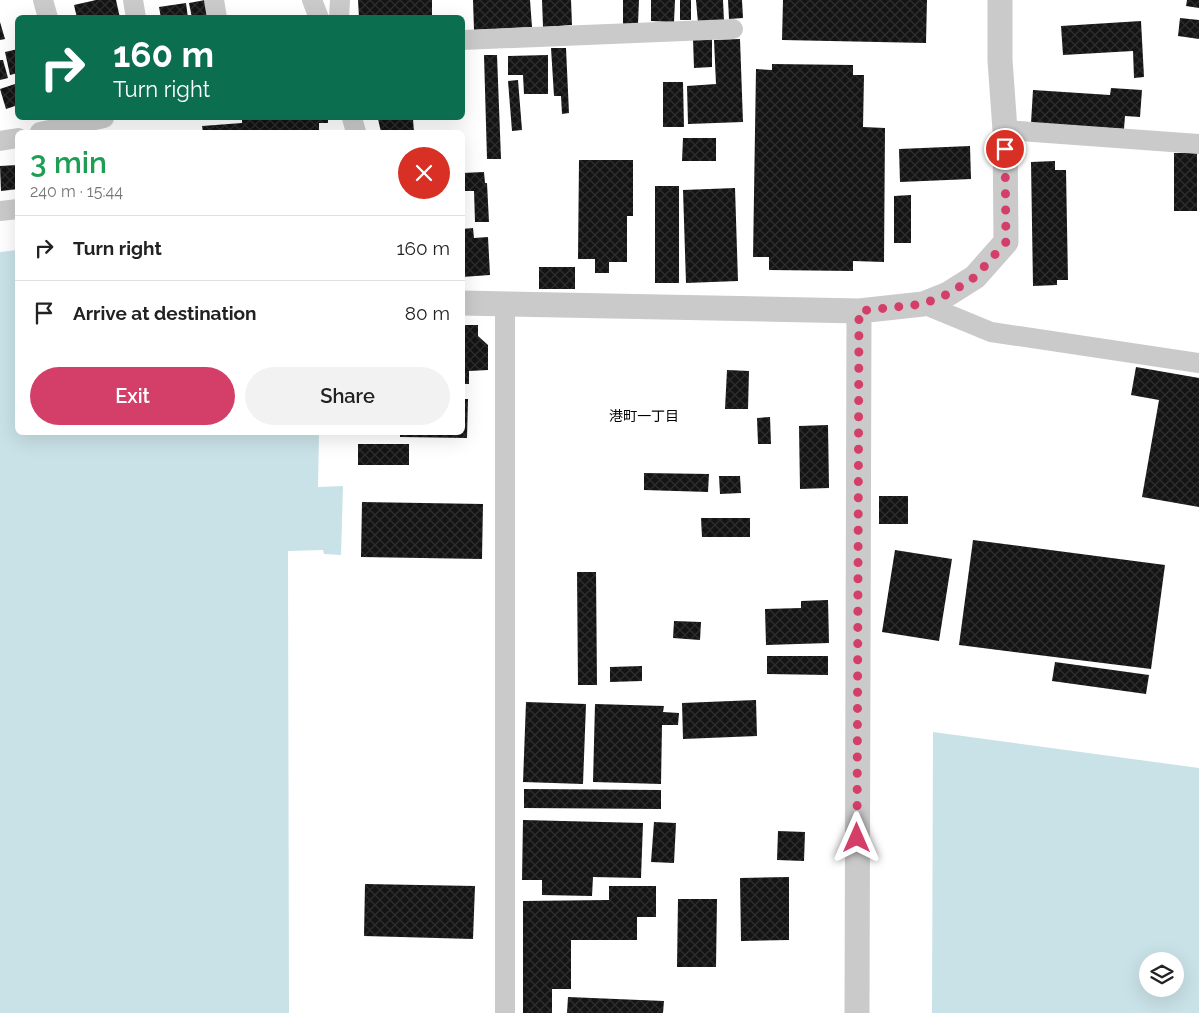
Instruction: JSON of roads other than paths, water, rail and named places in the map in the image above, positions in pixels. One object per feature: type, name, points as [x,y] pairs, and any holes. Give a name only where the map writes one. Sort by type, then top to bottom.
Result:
[{"type":"street","points":[[43,0],[47,15]]},
{"type":"street","points":[[133,0],[136,15]]},
{"type":"street","points":[[214,0],[216,15]]},
{"type":"street","points":[[312,0],[318,15]]},
{"type":"street","points":[[338,15],[340,0]]},
{"type":"street","points":[[465,303],[859,311],[923,304],[948,294],[975,277],[1006,242],[1005,130],[1000,60],[1000,0]]},
{"type":"street","points":[[465,40],[733,29]]},
{"type":"street","points":[[52,130],[97,120]]},
{"type":"street","points":[[1005,130],[1199,144]]},
{"type":"street","points":[[0,142],[15,139]]},
{"type":"street","points":[[0,211],[15,209]]},
{"type":"street","points":[[505,304],[505,1013]]},
{"type":"street","points":[[923,304],[991,332],[1199,363]]},
{"type":"street","points":[[857,1013],[859,311]]},
{"type":"water","points":[[15,250],[15,435],[319,435],[318,487],[343,486],[341,555],[324,554],[323,550],[288,551],[289,1013],[0,1013],[0,252]]},
{"type":"water","points":[[933,732],[1199,768],[1199,1013],[932,1013]]},
{"type":"district","name":"港町一丁目","points":[[644,416]]}]
